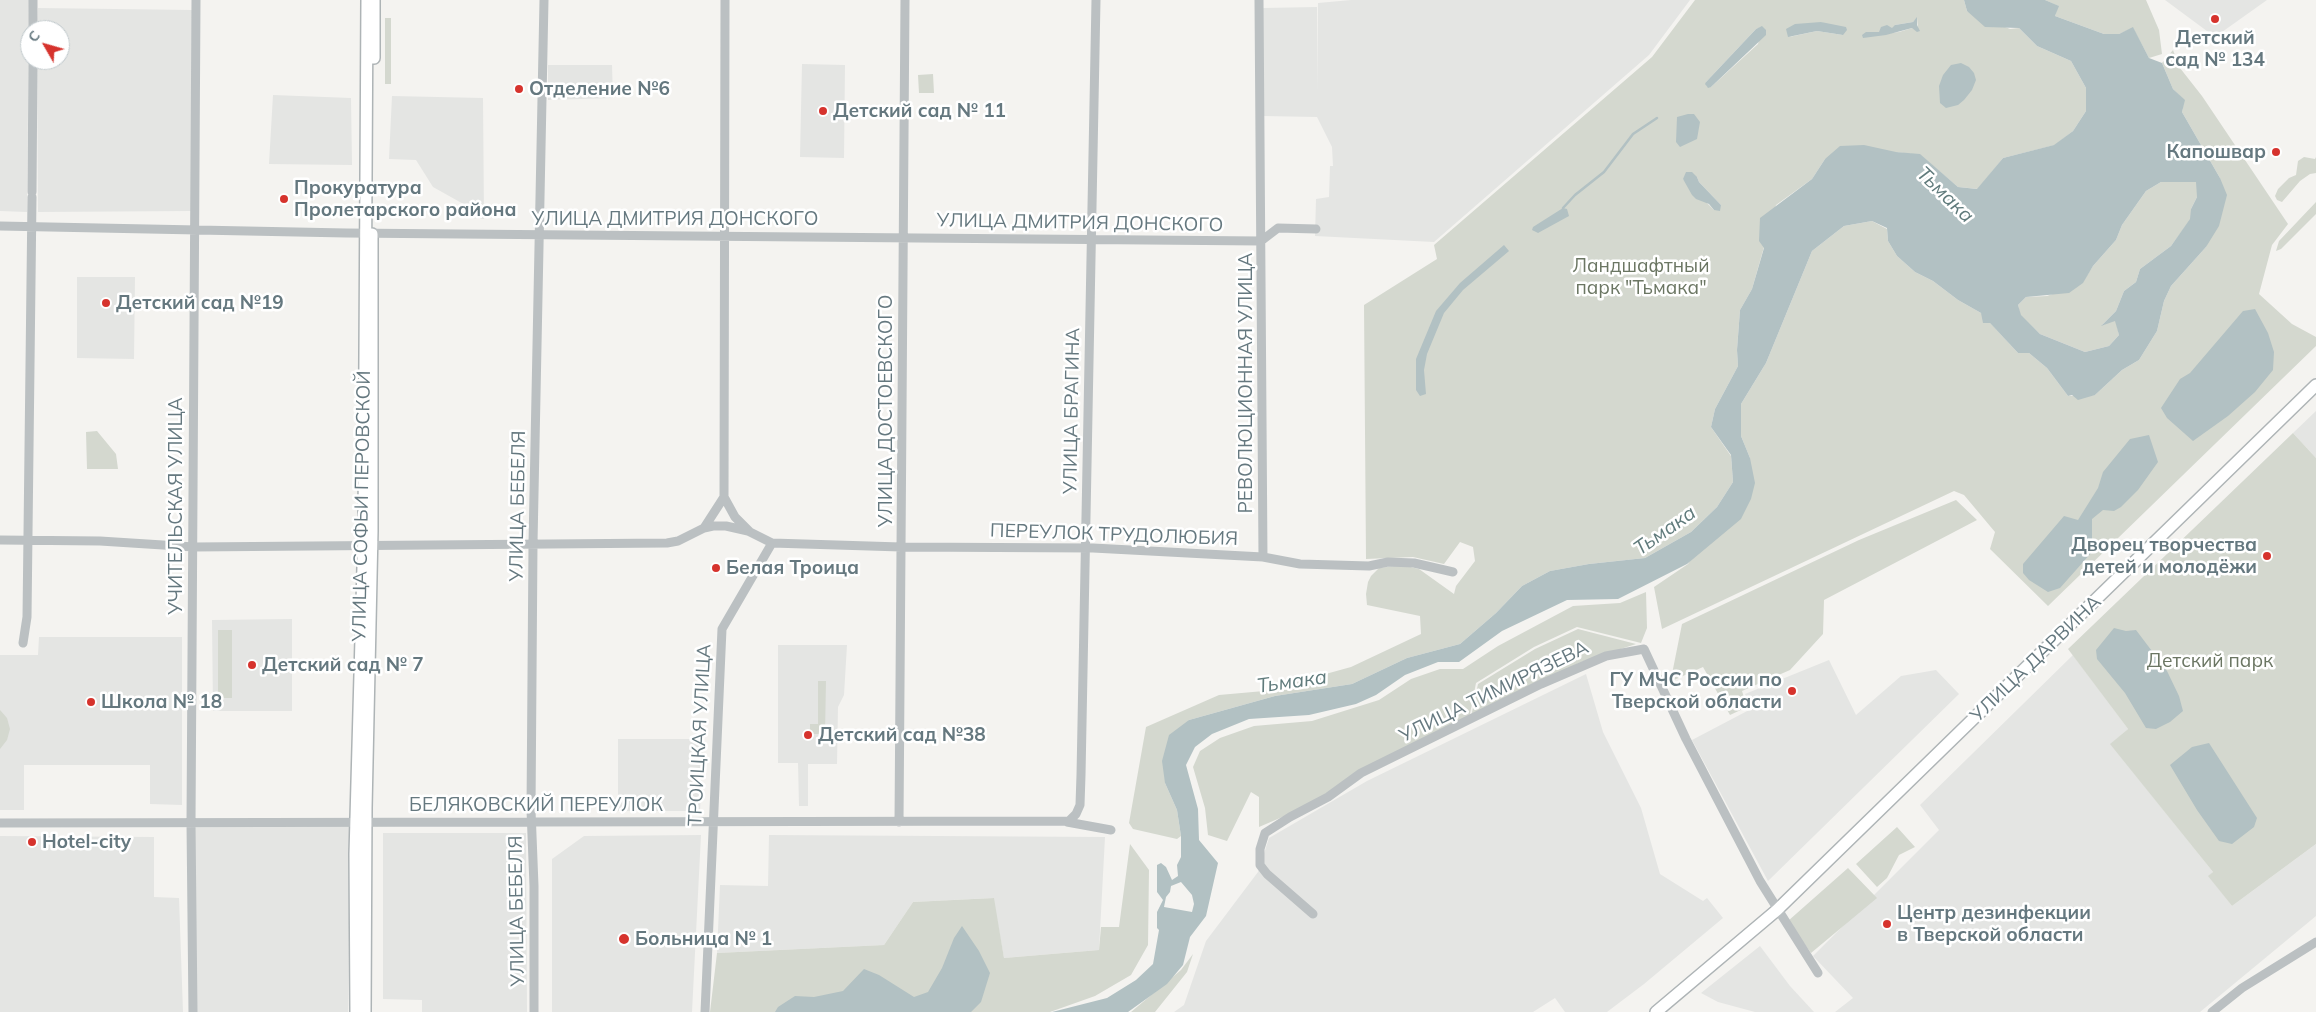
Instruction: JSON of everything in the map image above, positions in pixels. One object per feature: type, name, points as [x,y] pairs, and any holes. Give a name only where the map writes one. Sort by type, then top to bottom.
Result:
[{"type":"main road","name":"УЛИЦА СОФЬИ ПЕРОВСКОЙ","points":[[356,1012],[368,546],[366,0]]},
{"type":"main road","name":"УЛИЦА СОФЬИ ПЕРОВСКОЙ","points":[[368,233],[374,0]]},
{"type":"main road","name":"УЛИЦА ДАРВИНА","points":[[1656,1012],[1777,910],[2316,386]]},
{"type":"main road","name":"УЛИЦА СОФЬИ ПЕРОВСКОЙ","points":[[361,822],[365,1012]]},
{"type":"street","points":[[33,0],[33,20]]},
{"type":"street","name":"УЧИТЕЛЬСКАЯ УЛИЦА","points":[[192,1012],[191,823],[196,0]]},
{"type":"street","name":"УЛИЦА БЕБЕЛЯ","points":[[534,1012],[532,821],[533,543],[541,234],[544,0]]},
{"type":"street","points":[[725,0],[724,497],[735,517],[750,532]]},
{"type":"street","name":"УЛИЦА ДОСТОЕВСКОГО","points":[[899,822],[905,0]]},
{"type":"street","name":"УЛИЦА БРАГИНА","points":[[1069,821],[1077,812],[1080,803],[1096,0]]},
{"type":"street","name":"РЕВОЛЮЦИОННАЯ УЛИЦА","points":[[1259,0],[1263,557]]},
{"type":"street","points":[[23,643],[27,617],[33,70]]},
{"type":"street","name":"УЛИЦА ДМИТРИЯ ДОНСКОГО","points":[[0,226],[368,233],[1261,241]]},
{"type":"street","points":[[1261,241],[1278,228],[1316,229]]},
{"type":"street","points":[[704,528],[724,497]]},
{"type":"street","points":[[0,540],[100,540],[194,547],[667,543],[678,541],[704,528],[720,525],[750,532],[772,543]]},
{"type":"street","name":"ПЕРЕУЛОК ТРУДОЛЮБИЯ","points":[[772,543],[901,547],[1086,548],[1263,557],[1300,564],[1369,566],[1388,562],[1414,562],[1453,572]]},
{"type":"street","name":"ТРОИЦКАЯ УЛИЦА","points":[[705,1012],[722,630],[772,543]]},
{"type":"street","name":"УЛИЦА ТИМИРЯЗЕВА","points":[[1313,914],[1267,874],[1260,865],[1260,850],[1265,833],[1328,797],[1361,773],[1541,684],[1606,656],[1644,649],[1686,739],[1777,910],[1818,974]]},
{"type":"street","name":"БЕЛЯКОВСКИЙ ПЕРЕУЛОК","points":[[0,823],[1069,821],[1112,830]]},
{"type":"street","points":[[2212,1012],[2242,988],[2316,942]]},
{"type":"shaded area","points":[[0,0],[29,0],[29,20],[20,20],[20,70],[28,70],[27,212],[0,211]]},
{"type":"shaded area","points":[[1351,0],[1690,0],[1649,55],[1434,242],[1315,236],[1316,199],[1329,197],[1330,166],[1333,166],[1332,147],[1317,117],[1263,116],[1263,8],[1317,7],[1317,92],[1318,3]]},
{"type":"shaded area","name":"Детский сад № 134","points":[[2165,0],[2267,0],[2215,37]]},
{"type":"shaded area","points":[[38,8],[192,10],[191,211],[38,212],[37,70],[70,70],[70,20],[37,20]]},
{"type":"shaded area","name":"Детский сад № 11","points":[[802,64],[845,65],[844,158],[800,157]]},
{"type":"shaded area","points":[[548,65],[612,65],[613,98],[548,100]]},
{"type":"shaded area","points":[[273,95],[351,98],[352,165],[269,164]]},
{"type":"shaded area","points":[[392,96],[483,98],[484,219],[470,218],[467,206],[433,187],[416,160],[389,159]]},
{"type":"shaded area","name":"Детский сад №19","points":[[77,277],[135,277],[134,359],[77,358]]},
{"type":"shaded area","points":[[2316,411],[2316,458],[2293,433]]},
{"type":"shaded area","name":"Детский сад № 7","points":[[292,619],[292,711],[213,711],[212,620]]},
{"type":"shaded area","name":"Школа № 18","points":[[39,637],[182,637],[182,805],[150,804],[150,765],[24,765],[24,810],[0,810],[0,655],[38,655]]},
{"type":"shaded area","name":"Детский сад №38","points":[[778,645],[847,645],[844,695],[838,707],[837,764],[808,764],[808,806],[799,806],[798,763],[778,763]]},
{"type":"shaded area","points":[[2073,655],[2128,729],[2111,744],[2213,872],[2209,876],[2232,906],[2316,844],[2316,916],[2200,1012],[1835,1012],[1853,998],[1813,956],[1939,830],[1920,805]]},
{"type":"shaded area","points":[[1829,660],[1856,715],[1901,676],[1936,670],[1959,694],[1768,881],[1692,740],[1751,709],[1745,694]]},
{"type":"shaded area","points":[[1586,674],[1603,732],[1641,808],[1660,874],[1703,901],[1707,898],[1723,918],[1644,984],[1607,1012],[1565,1012],[1555,998],[1533,1012],[1174,1012],[1184,1005],[1206,941],[1258,872],[1269,838],[1367,781]]},
{"type":"shaded area","points":[[618,739],[703,739],[700,811],[618,811]]},
{"type":"shaded area","points":[[350,822],[348,1012],[193,1012],[191,823]]},
{"type":"shaded area","points":[[383,833],[526,833],[527,1012],[422,1012],[422,1000],[383,999]]},
{"type":"shaded area","name":"Больница № 1","points":[[701,835],[692,1012],[552,1012],[552,859],[584,836]]},
{"type":"shaded area","points":[[769,835],[1105,837],[1099,950],[1004,958],[993,898],[913,902],[884,945],[717,953],[720,885],[768,886]]},
{"type":"shaded area","points":[[0,836],[154,837],[154,897],[179,898],[183,1012],[0,1012]]},
{"type":"shaded area","points":[[1760,946],[1790,986],[1814,1012],[1755,1012],[1718,1002],[1701,993]]},
{"type":"green space","name":"Ландшафтный парк \"Тьмака\"","points":[[1695,0],[1964,0],[1967,11],[2010,29],[2019,28],[2037,46],[2071,61],[2086,88],[2086,111],[2073,131],[2055,145],[2003,158],[1978,189],[1958,187],[1920,155],[1896,152],[1825,159],[1812,179],[1776,205],[1752,289],[1740,310],[1737,350],[1738,366],[1715,409],[1711,427],[1731,456],[1733,482],[1717,507],[1691,532],[1645,558],[1589,564],[1550,571],[1522,586],[1496,613],[1460,644],[1407,658],[1352,684],[1275,696],[1189,720],[1165,783],[1177,810],[1181,836],[1177,839],[1133,829],[1129,823],[1146,727],[1219,695],[1264,691],[1351,667],[1421,634],[1420,616],[1367,605],[1368,582],[1379,568],[1402,565],[1419,569],[1454,594],[1456,586],[1475,561],[1473,547],[1460,542],[1444,564],[1413,557],[1366,559],[1364,305],[1437,259],[1434,245],[1652,57]],"holes":[[[1917,18],[1918,29],[1912,28],[1876,35],[1866,32],[1880,32],[1895,28],[1895,25],[1913,22]],[[1821,22],[1843,35],[1817,31],[1789,37]],[[1762,27],[1758,44],[1711,87],[1707,87],[1706,82],[1756,29]],[[1697,177],[1699,182],[1721,205],[1714,210],[1683,179]]]},
{"type":"green space","points":[[2045,0],[2146,0],[2159,30],[2162,54],[2149,58],[2133,28],[2119,34],[2104,34],[2055,16],[2058,6]]},
{"type":"green space","points":[[385,18],[391,18],[391,84],[385,84]]},
{"type":"green space","points":[[2173,50],[2180,68],[2202,96],[2288,224],[2272,245],[2259,294],[2292,324],[2316,337],[2316,346],[2048,606],[1990,549],[1995,532],[1964,495],[1954,491],[1662,629],[1654,587],[1688,564],[1750,458],[1741,436],[1741,404],[1766,363],[1812,251],[1844,226],[1872,221],[1887,229],[1888,241],[1897,256],[1915,272],[1933,281],[1958,300],[1981,313],[2018,353],[2029,353],[2047,368],[2068,396],[2095,395],[2122,370],[2139,360],[2157,331],[2164,301],[2171,286],[2206,247],[2220,178],[2182,112],[2184,100],[2173,89],[2162,63]]},
{"type":"green space","points":[[933,74],[934,93],[919,93],[918,75]]},
{"type":"green space","points":[[2304,157],[2315,159],[2316,157],[2316,173],[2310,174],[2300,181],[2282,202],[2277,200],[2275,196],[2278,189],[2289,178],[2296,175],[2298,161]]},
{"type":"green space","points":[[2161,182],[2197,182],[2197,197],[2191,209],[2191,219],[2171,246],[2140,269],[2136,282],[2124,291],[2116,311],[2102,325],[2116,320],[2119,335],[2109,346],[2085,352],[2040,334],[2020,315],[2018,305],[2026,297],[2047,296],[2082,283],[2093,266],[2116,240],[2122,225],[2146,191]]},
{"type":"green space","points":[[2316,202],[2316,214],[2281,249],[2276,251],[2279,241]]},
{"type":"green space","points":[[97,431],[116,454],[118,469],[87,469],[86,432]]},
{"type":"green space","name":"Детский парк","points":[[2293,433],[2316,458],[2316,844],[2232,906],[2208,876],[2213,872],[2110,744],[2128,729],[2068,649]]},
{"type":"green space","points":[[1956,500],[1977,520],[1824,600],[1823,634],[1790,670],[1742,691],[1747,707],[1730,715],[1703,667],[1674,680],[1672,674],[1682,624],[1859,540]]},
{"type":"green space","points":[[1646,592],[1647,628],[1641,643],[1577,627],[1534,647],[1476,683],[1469,719],[1287,815],[1259,827],[1259,797],[1251,792],[1227,841],[1208,835],[1205,808],[1193,767],[1200,751],[1220,738],[1254,726],[1312,721],[1379,700],[1411,679],[1440,669],[1463,669],[1498,646],[1573,606],[1620,603]]},
{"type":"green space","points":[[1578,629],[1636,644],[1581,662],[1471,717],[1478,684],[1535,649]]},
{"type":"green space","points":[[218,630],[232,630],[232,698],[218,698]]},
{"type":"green space","points":[[818,681],[826,681],[825,734],[810,734],[810,724],[818,724]]},
{"type":"green space","points":[[0,710],[7,718],[10,729],[7,740],[0,749]]},
{"type":"green space","points":[[1897,827],[1915,847],[1899,855],[1887,878],[1877,887],[1856,864]]},
{"type":"green space","points":[[1130,844],[1149,870],[1148,945],[1131,975],[1095,996],[1050,1012],[710,1012],[717,953],[884,945],[913,902],[994,898],[1004,958],[1099,950],[1101,927],[1119,927]]},
{"type":"green space","points":[[1848,868],[1877,898],[1811,953],[1788,921]]},
{"type":"green space","points":[[1193,954],[1187,972],[1155,1012],[1131,1012],[1181,970]]},
{"type":"water","name":"Тьмака","points":[[1964,0],[2045,0],[2059,6],[2055,16],[2104,34],[2119,34],[2133,27],[2149,58],[2162,63],[2173,89],[2185,100],[2182,112],[2220,178],[2227,195],[2219,226],[2206,247],[2171,286],[2164,301],[2157,331],[2139,360],[2122,370],[2095,395],[2078,400],[2072,395],[2068,396],[2047,368],[2029,353],[2018,353],[1990,323],[1983,323],[1981,313],[1958,300],[1933,281],[1915,272],[1897,256],[1888,241],[1887,228],[1872,221],[1844,226],[1812,251],[1766,363],[1741,404],[1741,436],[1750,458],[1755,483],[1751,499],[1741,519],[1687,564],[1618,599],[1567,600],[1502,631],[1459,662],[1438,662],[1405,675],[1376,695],[1356,704],[1309,715],[1249,719],[1212,734],[1195,747],[1186,765],[1198,809],[1199,840],[1218,863],[1206,916],[1190,937],[1183,965],[1167,984],[1128,1012],[1052,1012],[1107,998],[1136,980],[1153,964],[1159,930],[1157,928],[1157,912],[1163,900],[1157,892],[1157,865],[1161,863],[1166,867],[1172,880],[1178,876],[1177,865],[1181,857],[1181,836],[1177,810],[1165,783],[1162,761],[1169,735],[1189,720],[1275,696],[1352,684],[1407,658],[1460,644],[1496,613],[1522,586],[1550,571],[1589,564],[1645,558],[1691,532],[1717,507],[1733,482],[1731,455],[1711,427],[1715,409],[1738,366],[1737,350],[1740,310],[1752,289],[1764,248],[1759,241],[1760,218],[1812,179],[1825,159],[1840,146],[1864,145],[1896,152],[1920,154],[1958,187],[1977,189],[2003,158],[2054,145],[2073,131],[2086,111],[2086,88],[2071,61],[2037,46],[2019,28],[1985,27],[1967,11]],"holes":[[[2161,182],[2196,182],[2197,197],[2191,209],[2190,219],[2171,246],[2140,269],[2136,282],[2124,291],[2116,311],[2101,326],[2115,321],[2119,335],[2109,346],[2085,352],[2040,334],[2021,315],[2018,305],[2026,297],[2069,293],[2083,283],[2093,266],[2116,240],[2122,225],[2146,191]],[[1181,882],[1192,895],[1194,904],[1192,912],[1164,907],[1171,886]]]},
{"type":"water","points":[[1917,17],[1917,25],[1920,31],[1917,32],[1912,28],[1886,35],[1863,38],[1862,35],[1866,32],[1879,32],[1881,27],[1887,25],[1892,28],[1895,25],[1913,22]]},
{"type":"water","points":[[1821,22],[1846,27],[1847,30],[1843,35],[1817,31],[1788,37],[1786,29],[1795,24]]},
{"type":"water","points":[[1762,26],[1766,30],[1766,35],[1708,88],[1705,84],[1706,82],[1756,29]]},
{"type":"water","points":[[1961,63],[1969,67],[1974,73],[1976,80],[1972,90],[1964,100],[1958,105],[1946,108],[1940,103],[1939,86],[1943,75],[1951,65]]},
{"type":"water","points":[[1694,114],[1700,122],[1697,139],[1680,147],[1676,142],[1677,117]]},
{"type":"water","points":[[1686,172],[1692,172],[1697,177],[1699,182],[1721,205],[1720,211],[1714,210],[1709,204],[1696,199],[1692,195],[1683,179]]},
{"type":"water","points":[[1563,208],[1567,209],[1569,216],[1538,233],[1532,230],[1533,227]]},
{"type":"water","points":[[1504,245],[1509,251],[1463,290],[1444,313],[1427,354],[1424,370],[1426,394],[1420,396],[1416,390],[1416,359],[1436,311],[1460,283]]},
{"type":"water","points":[[2255,309],[2268,333],[2274,352],[2273,370],[2255,392],[2228,416],[2193,441],[2167,418],[2161,408],[2180,379],[2190,373],[2243,311]]},
{"type":"water","points":[[2149,435],[2158,462],[2138,490],[2121,507],[2114,511],[2103,510],[2092,519],[2092,552],[2060,588],[2048,592],[2029,580],[2023,573],[2023,564],[2064,516],[2078,520],[2098,488],[2103,472],[2130,439]]},
{"type":"water","points":[[2114,628],[2126,631],[2136,630],[2167,671],[2179,696],[2183,711],[2170,722],[2156,729],[2146,728],[2125,693],[2097,659],[2096,650]]},
{"type":"water","points":[[2209,743],[2257,818],[2254,827],[2232,844],[2219,841],[2197,810],[2170,765],[2192,747]]},
{"type":"water","points":[[962,926],[979,951],[990,973],[981,1002],[971,1012],[775,1012],[778,1007],[795,996],[814,997],[843,991],[864,969],[879,975],[914,997],[928,992],[942,968],[954,938]]},
{"type":"waterway","points":[[1563,208],[1575,195],[1604,172],[1633,134],[1657,118]]},
{"type":"place","name":"Детский сад № 134","points":[[2215,19]]},
{"type":"place","name":"Отделение №6","points":[[519,89]]},
{"type":"place","name":"Детский сад № 11","points":[[823,111]]},
{"type":"place","name":"Капошвар","points":[[2276,152]]},
{"type":"place","name":"Прокуратура Пролетарского района","points":[[284,199]]},
{"type":"place","name":"Детский сад №19","points":[[106,303]]},
{"type":"place","name":"Дворец творчества детей и молодёжи","points":[[2267,556]]},
{"type":"place","name":"Белая Троица","points":[[716,568]]},
{"type":"place","name":"Детский сад № 7","points":[[252,665]]},
{"type":"place","name":"ГУ МЧС России по Тверской области","points":[[1792,691]]},
{"type":"place","name":"Школа № 18","points":[[91,702]]},
{"type":"place","name":"Детский сад №38","points":[[808,735]]},
{"type":"place","name":"Hotel-city","points":[[32,842]]},
{"type":"place","name":"Центр дезинфекции в Тверской области","points":[[1887,924]]},
{"type":"place","name":"Больница № 1","points":[[624,939]]}]
